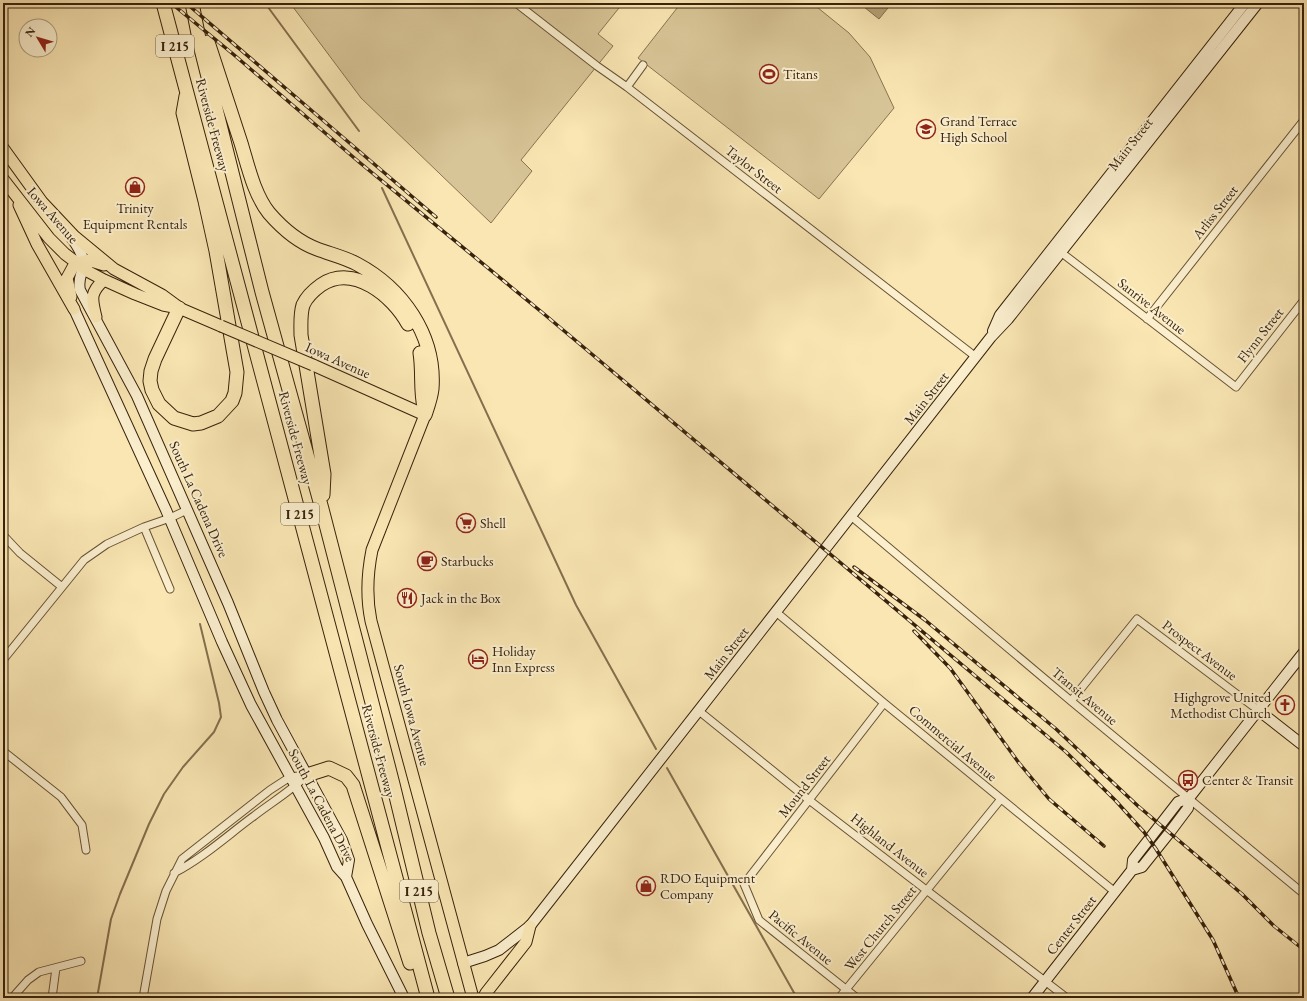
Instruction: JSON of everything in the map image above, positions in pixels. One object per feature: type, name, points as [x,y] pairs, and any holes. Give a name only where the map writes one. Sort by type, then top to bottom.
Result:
[{"type":"highway","name":"Riverside Freeway","points":[[163,3],[428,998]]},
{"type":"highway","name":"Riverside Freeway","points":[[192,3],[201,49],[262,292],[322,508],[394,784],[429,933],[448,998]]},
{"type":"highway","points":[[196,20],[207,40],[248,167],[260,196],[269,212],[283,228],[300,241],[316,249],[355,263],[384,282],[401,298],[416,320],[426,344],[432,373],[430,398],[425,415]]},
{"type":"highway","points":[[179,308],[155,359],[152,371],[151,386],[159,404],[174,418],[193,424],[201,423],[218,416],[232,401],[235,393],[237,372],[216,251],[183,113],[187,90]]},
{"type":"highway","points":[[322,508],[324,474],[301,336],[301,316],[304,304],[316,288],[332,279],[340,277],[351,278],[363,281],[373,287],[394,305],[408,322],[418,347],[422,368],[422,397],[425,415]]},
{"type":"highway","points":[[307,775],[329,768],[346,776],[353,786],[421,998]]},
{"type":"main road","name":"Main Street","points":[[463,963],[499,950],[530,926],[991,337],[1008,319],[1058,250],[1245,3]]},
{"type":"main road","name":"Main Street","points":[[1058,250],[1258,3]]},
{"type":"main road","points":[[3,148],[42,202],[63,225],[80,252],[81,264]]},
{"type":"main road","points":[[3,179],[12,191],[37,244],[74,309]]},
{"type":"main road","points":[[12,191],[27,182]]},
{"type":"main road","name":"Iowa Avenue","points":[[12,191],[65,254],[104,280],[163,305],[179,308],[425,415]]},
{"type":"main road","name":"Iowa Avenue","points":[[63,225],[114,269],[167,298],[179,308]]},
{"type":"main road","points":[[74,309],[67,278],[70,272],[81,264],[92,260],[114,269]]},
{"type":"main road","name":"South La Cadena Drive","points":[[81,264],[78,283],[86,302],[137,396],[228,603],[264,692],[294,752],[342,840],[349,860],[346,877]]},
{"type":"main road","points":[[96,318],[93,305],[93,293],[104,280]]},
{"type":"main road","name":"South La Cadena Drive","points":[[74,309],[170,518],[222,642],[251,705],[324,838],[337,867],[346,877],[370,930],[404,998]]},
{"type":"main road","name":"South Iowa Avenue","points":[[425,415],[372,550],[368,568],[368,604],[373,629],[473,998]]},
{"type":"main road","name":"Center Street","points":[[1032,998],[1132,870],[1133,860],[1178,802],[1188,798],[1304,652]]},
{"type":"main road","name":"Prospect Avenue","points":[[1258,710],[1304,746]]},
{"type":"main road","points":[[484,998],[486,993],[526,942],[530,926]]},
{"type":"street","name":"Taylor Street","points":[[516,3],[976,357]]},
{"type":"street","points":[[627,87],[644,65]]},
{"type":"street","name":"Arliss Street","points":[[1147,319],[1304,120]]},
{"type":"street","name":"Sanrive Avenue","points":[[1058,250],[1236,387]]},
{"type":"street","name":"Flynn Street","points":[[1236,387],[1304,300]]},
{"type":"street","points":[[3,660],[84,560],[107,544],[187,510]]},
{"type":"street","name":"Transit Avenue","points":[[851,516],[1071,701],[1303,892]]},
{"type":"street","points":[[144,527],[170,589]]},
{"type":"street","points":[[3,535],[20,553],[62,587]]},
{"type":"street","name":"Commercial Avenue","points":[[776,612],[884,703],[1115,892]]},
{"type":"street","name":"Prospect Avenue","points":[[1071,701],[1137,620],[1258,710]]},
{"type":"street","name":"Mound Street","points":[[744,884],[884,703]]},
{"type":"street","name":"Highland Avenue","points":[[699,711],[809,800],[1067,998]]},
{"type":"street","points":[[3,751],[61,797],[82,825],[86,850]]},
{"type":"street","points":[[143,998],[157,919],[166,891],[182,858],[270,790],[290,777],[307,775]]},
{"type":"street","points":[[174,873],[190,865],[273,801],[295,787],[307,775]]},
{"type":"street","name":"West Church Street","points":[[839,998],[1000,798]]},
{"type":"street","name":"Pacific Avenue","points":[[744,884],[758,920],[857,998]]},
{"type":"street","points":[[12,998],[28,980],[39,972],[81,961]]},
{"type":"street","points":[[52,998],[56,968]]},
{"type":"shaded area","points":[[290,3],[623,3],[598,34],[613,46],[521,160],[532,171],[491,223],[361,98]]},
{"type":"shaded area","points":[[681,3],[812,3],[849,33],[870,57],[894,108],[819,199],[638,58]]},
{"type":"shaded area","points":[[859,3],[892,3],[879,19]]},
{"type":"waterway","points":[[265,3],[359,131]]},
{"type":"waterway","points":[[382,188],[576,605],[656,749]]},
{"type":"waterway","points":[[97,998],[111,919],[149,824],[164,794],[183,767],[214,732],[221,717],[200,624]]},
{"type":"waterway","points":[[667,768],[797,998]]},
{"type":"railway","points":[[171,3],[359,162],[544,314],[1066,752],[1115,800],[1144,832],[1156,849],[1213,940],[1239,998]]},
{"type":"railway","points":[[186,3],[436,217]]},
{"type":"railway","points":[[854,567],[925,620],[1056,729],[1138,806],[1242,894],[1274,926],[1304,950]]},
{"type":"railway","points":[[914,631],[950,668],[1019,763],[1049,799],[1104,846]]},
{"type":"place","name":"Titans","points":[[769,74]]},
{"type":"place","name":"Grand Terrace High School","points":[[926,129]]},
{"type":"place","name":"Trinity Equipment Rentals","points":[[135,187]]},
{"type":"place","name":"Shell","points":[[466,523]]},
{"type":"place","name":"Starbucks","points":[[427,561]]},
{"type":"place","name":"Jack in the Box","points":[[407,598]]},
{"type":"place","name":"Holiday Inn Express","points":[[478,659]]},
{"type":"place","name":"Highgrove United Methodist Church","points":[[1285,705]]},
{"type":"place","name":"Center & Transit","points":[[1188,780]]},
{"type":"place","name":"RDO Equipment Company","points":[[646,886]]}]
